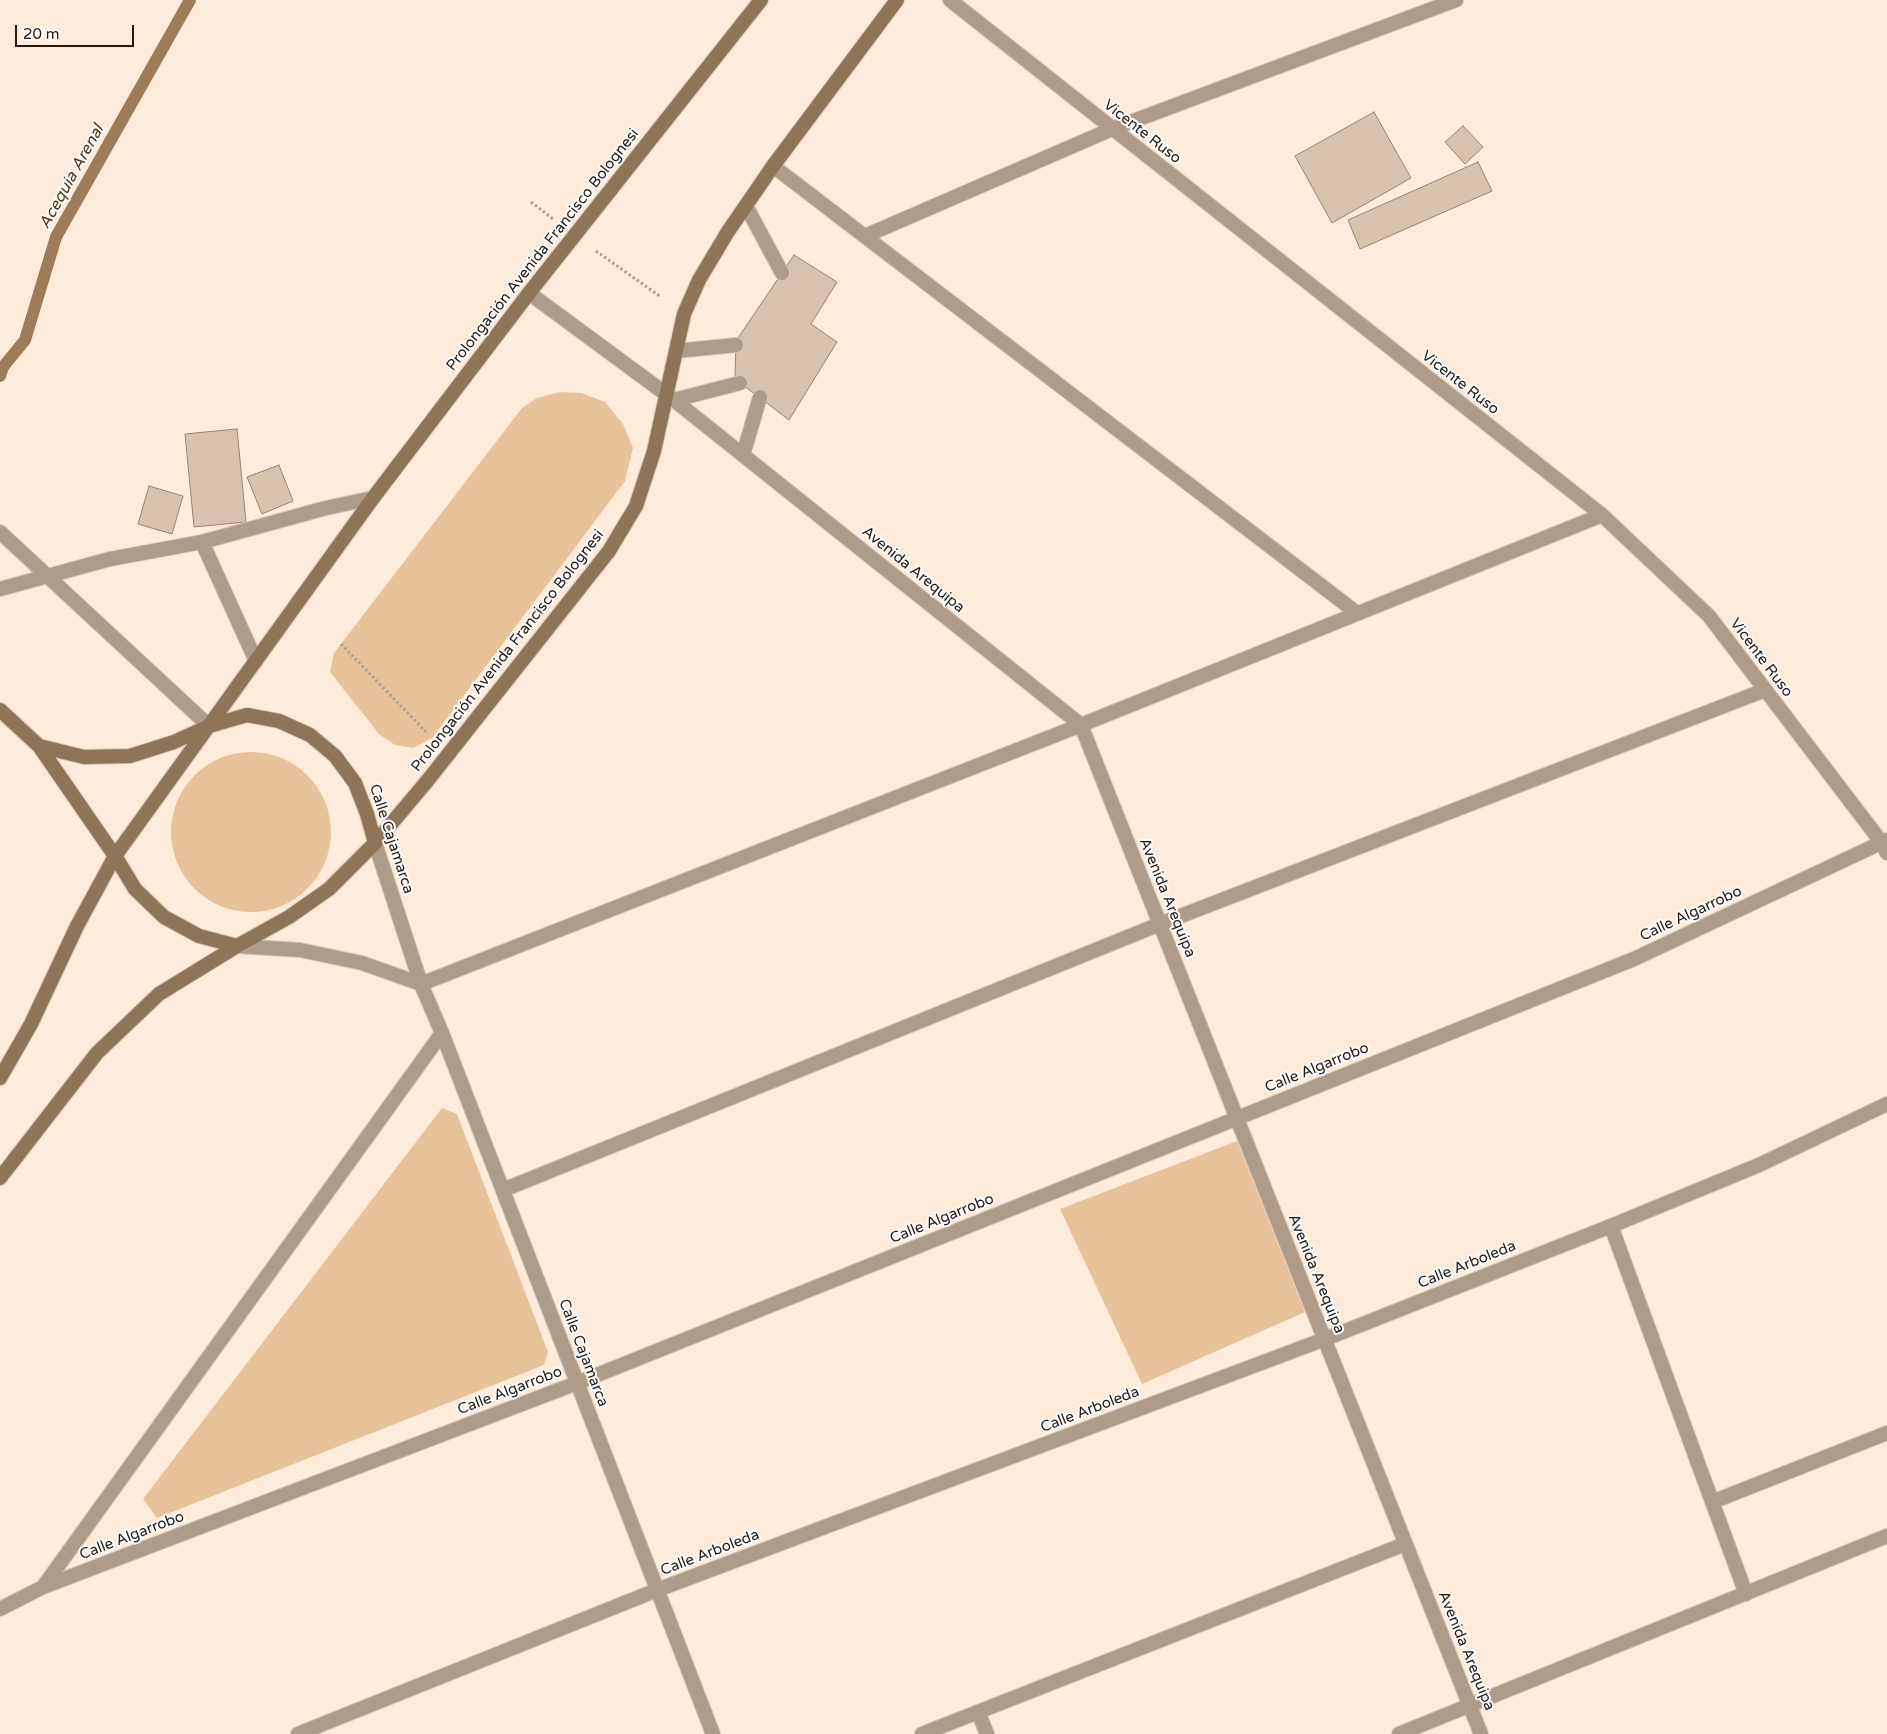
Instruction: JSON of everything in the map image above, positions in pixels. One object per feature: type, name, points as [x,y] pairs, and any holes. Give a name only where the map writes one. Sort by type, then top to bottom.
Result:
[{"type":"main road","name":"Prolongación Avenida Francisco Bolognesi","points":[[0,1078],[31,1024],[77,926],[115,856],[374,498],[574,235],[761,0]]},
{"type":"main road","name":"Prolongación Avenida Francisco Bolognesi","points":[[0,1178],[97,1053],[159,994],[289,916],[329,889],[375,843],[434,773],[609,551],[636,506],[670,397],[676,351],[684,314],[699,280],[727,233],[774,166],[897,0]]},
{"type":"main road","points":[[0,710],[39,746],[115,856],[135,889],[164,916],[199,936],[237,946]]},
{"type":"main road","name":"Calle Cajamarca","points":[[39,746],[84,758],[130,756],[174,742],[209,726],[247,715],[279,721],[310,735],[336,756],[355,783],[367,814],[375,843]]},
{"type":"street","name":"Vicente Ruso","points":[[950,0],[1602,515],[1709,616],[1885,845]]},
{"type":"street","points":[[865,236],[1112,129],[1456,0]]},
{"type":"street","points":[[774,166],[1357,613]]},
{"type":"street","points":[[746,206],[782,272]]},
{"type":"street","name":"Avenida Arequipa","points":[[529,293],[670,397],[1081,725],[1481,1734]]},
{"type":"street","points":[[676,351],[736,345]]},
{"type":"street","points":[[670,397],[740,383]]},
{"type":"street","points":[[743,455],[760,397]]},
{"type":"street","points":[[0,589],[110,559],[202,542],[326,508],[374,498]]},
{"type":"street","points":[[237,946],[300,950],[353,961],[421,984],[1081,725],[1602,515]]},
{"type":"street","points":[[0,532],[209,726]]},
{"type":"street","points":[[202,542],[256,661]]},
{"type":"street","points":[[503,1190],[1160,924],[1765,690]]},
{"type":"street","name":"Calle Cajamarca","points":[[375,843],[421,984],[442,1033],[713,1734]]},
{"type":"street","name":"Calle Algarrobo","points":[[0,1609],[43,1588],[577,1383],[1634,959],[1885,845]]},
{"type":"street","points":[[43,1588],[442,1033]]},
{"type":"street","name":"Calle Arboleda","points":[[298,1734],[657,1590],[1325,1339],[1611,1226],[1759,1165],[1887,1104]]},
{"type":"street","points":[[1611,1226],[1746,1594]]},
{"type":"street","points":[[1712,1502],[1887,1433]]},
{"type":"street","points":[[1399,1734],[1887,1536]]},
{"type":"street","points":[[922,1734],[1406,1544]]},
{"type":"street","points":[[978,1712],[987,1734]]},
{"type":"path","points":[[531,202],[684,314]]},
{"type":"path","points":[[340,644],[432,738]]},
{"type":"shaded area","points":[[560,392],[581,393],[605,402],[623,424],[633,448],[625,481],[432,738],[413,748],[395,745],[379,734],[330,672],[334,653],[522,408],[537,398]]},
{"type":"shaded area","points":[[243,752],[259,752],[289,761],[308,775],[325,801],[330,816],[330,848],[325,863],[308,889],[289,903],[274,909],[259,912],[243,912],[213,903],[189,883],[180,870],[174,855],[171,840],[171,824],[180,794],[200,770],[213,761],[228,755]]},
{"type":"shaded area","points":[[442,1108],[457,1114],[548,1352],[544,1365],[157,1518],[143,1499]]},
{"type":"shaded area","points":[[1237,1141],[1305,1312],[1142,1384],[1060,1209]]},
{"type":"building","points":[[1374,112],[1411,178],[1332,223],[1295,156]]},
{"type":"building","points":[[1463,126],[1483,147],[1465,164],[1445,142]]},
{"type":"building","points":[[1478,162],[1492,191],[1360,249],[1348,220]]},
{"type":"building","points":[[794,255],[837,282],[811,324],[837,342],[789,420],[735,379],[736,341]]},
{"type":"building","points":[[237,429],[246,522],[194,527],[185,434]]},
{"type":"building","points":[[279,465],[293,501],[262,514],[247,477]]},
{"type":"building","points":[[149,486],[183,496],[172,534],[138,524]]},
{"type":"waterway","name":"Acequia Arenal","points":[[0,376],[3,367],[25,340],[56,237],[190,0]]}]
